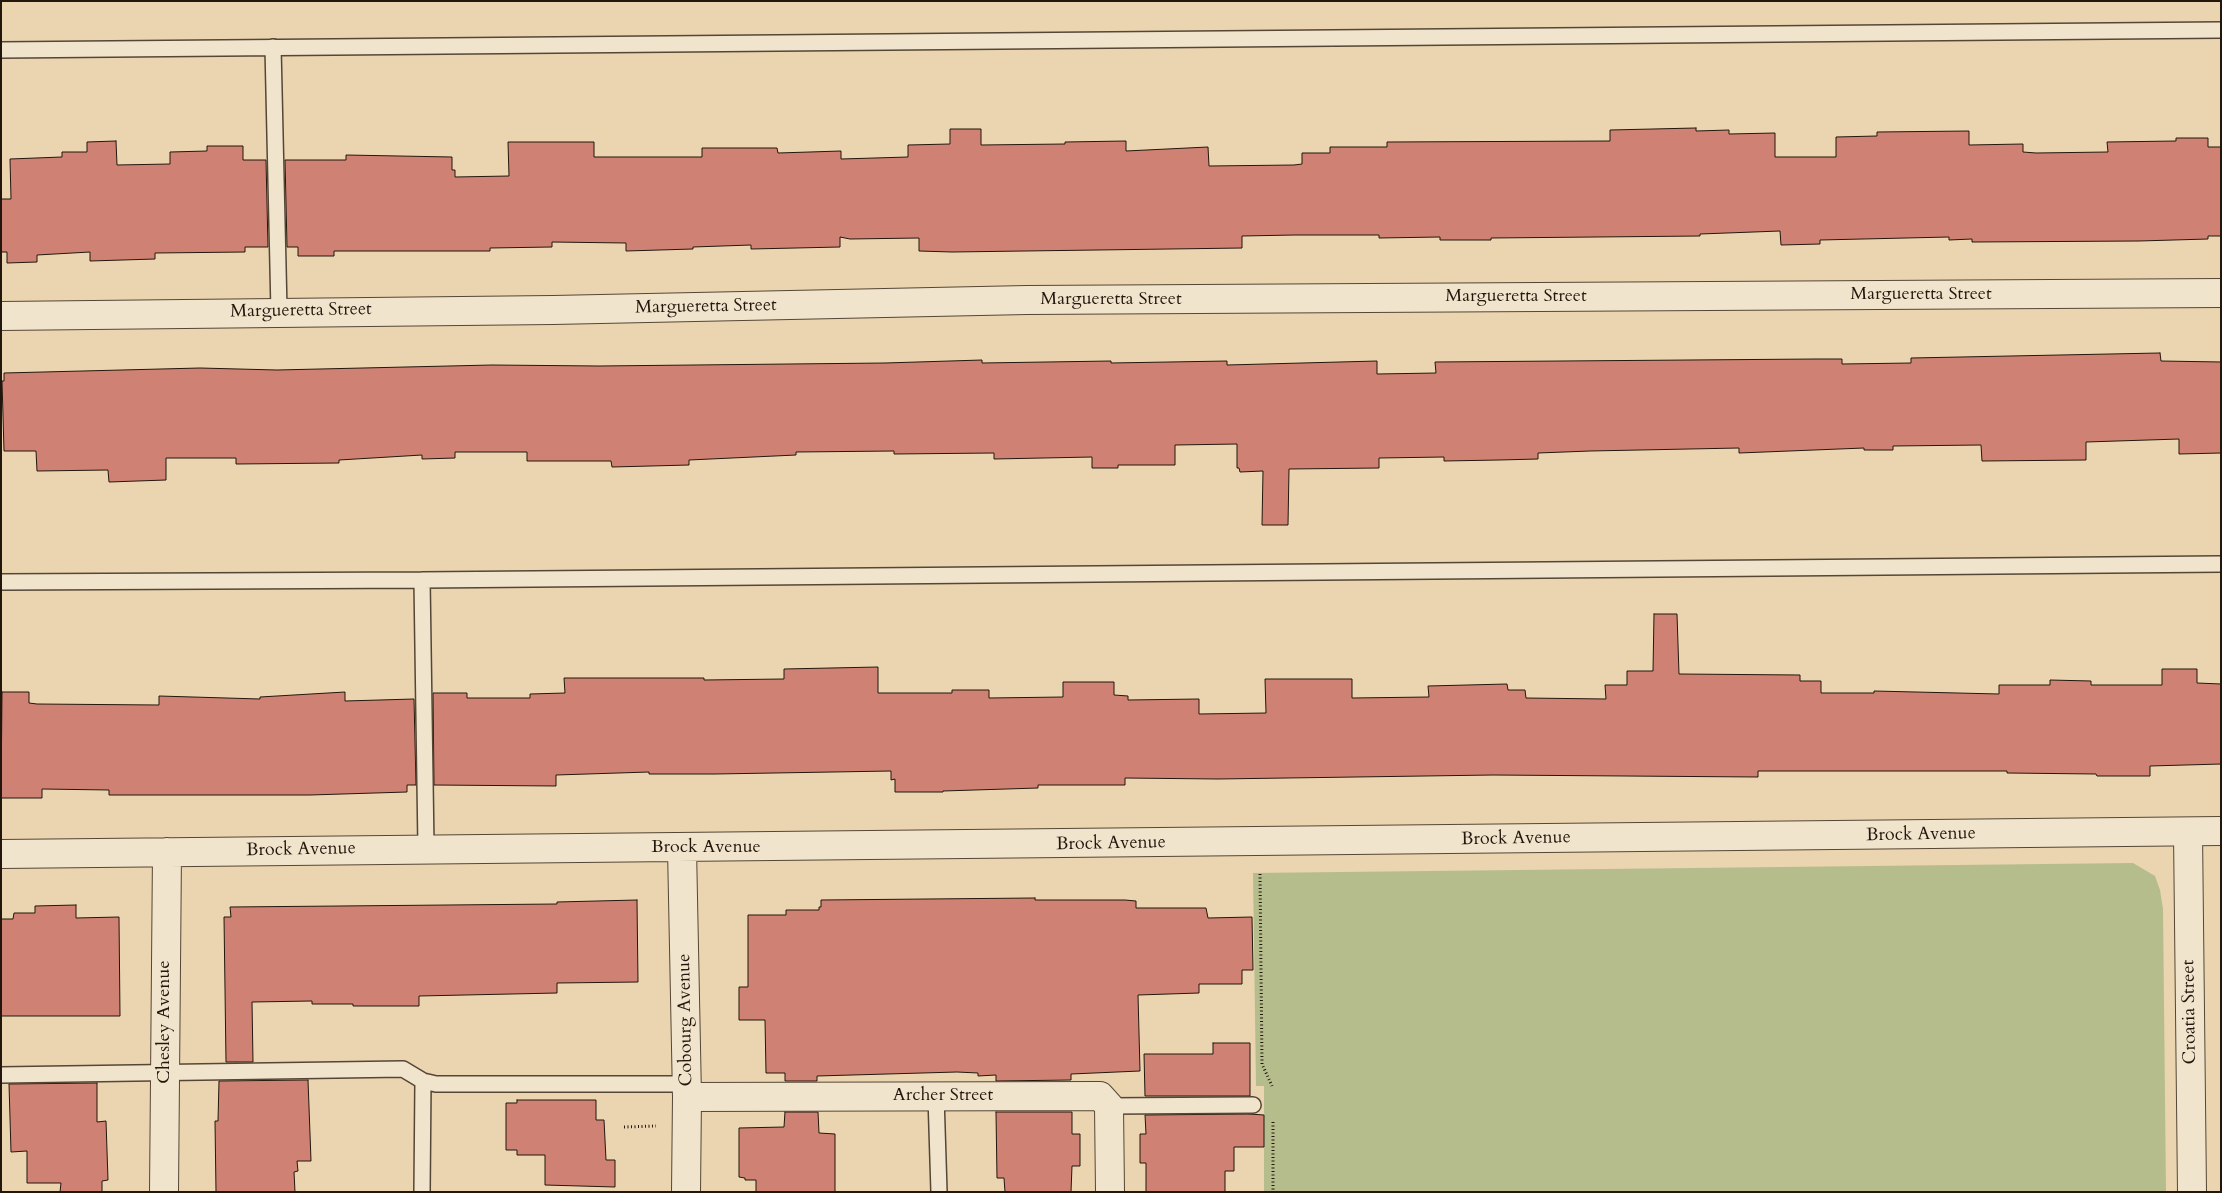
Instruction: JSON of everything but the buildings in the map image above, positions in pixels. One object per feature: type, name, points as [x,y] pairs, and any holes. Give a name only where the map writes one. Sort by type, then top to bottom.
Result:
[{"type":"street","name":"Margueretta Street","points":[[1,316],[280,311],[563,310],[1037,300],[2221,293]]},
{"type":"street","name":"Brock Avenue","points":[[1,854],[426,848],[682,848],[2221,831]]},
{"type":"street","name":"Croatia Street","points":[[2188,832],[2192,1192]]},
{"type":"street","name":"Cobourg Avenue","points":[[682,848],[686,1192]]},
{"type":"street","name":"Chesley Avenue","points":[[164,1192],[167,852]]},
{"type":"street","name":"Archer Street","points":[[686,1090],[936,1096],[1100,1096],[1109,1106]]},
{"type":"street","points":[[1109,1106],[1110,1192]]},
{"type":"lane","points":[[1,50],[2221,30]]},
{"type":"lane","points":[[272,47],[280,311]]},
{"type":"lane","points":[[1,582],[2221,564]]},
{"type":"lane","points":[[422,580],[426,848]]},
{"type":"lane","points":[[1,1075],[403,1069],[423,1081],[436,1084],[686,1090]]},
{"type":"lane","points":[[422,1192],[423,1081]]},
{"type":"lane","points":[[936,1096],[939,1192]]},
{"type":"lane","points":[[1109,1106],[1253,1105]]},
{"type":"path","points":[[1260,868],[1262,1064],[1273,1088]]},
{"type":"path","points":[[1273,1116],[1273,1192]]},
{"type":"path","points":[[624,1128],[661,1125]]},
{"type":"green space","points":[[2133,863],[2155,876],[2160,890],[2163,909],[2166,1192],[1264,1192],[1264,1086],[1256,1086],[1253,873]]}]
